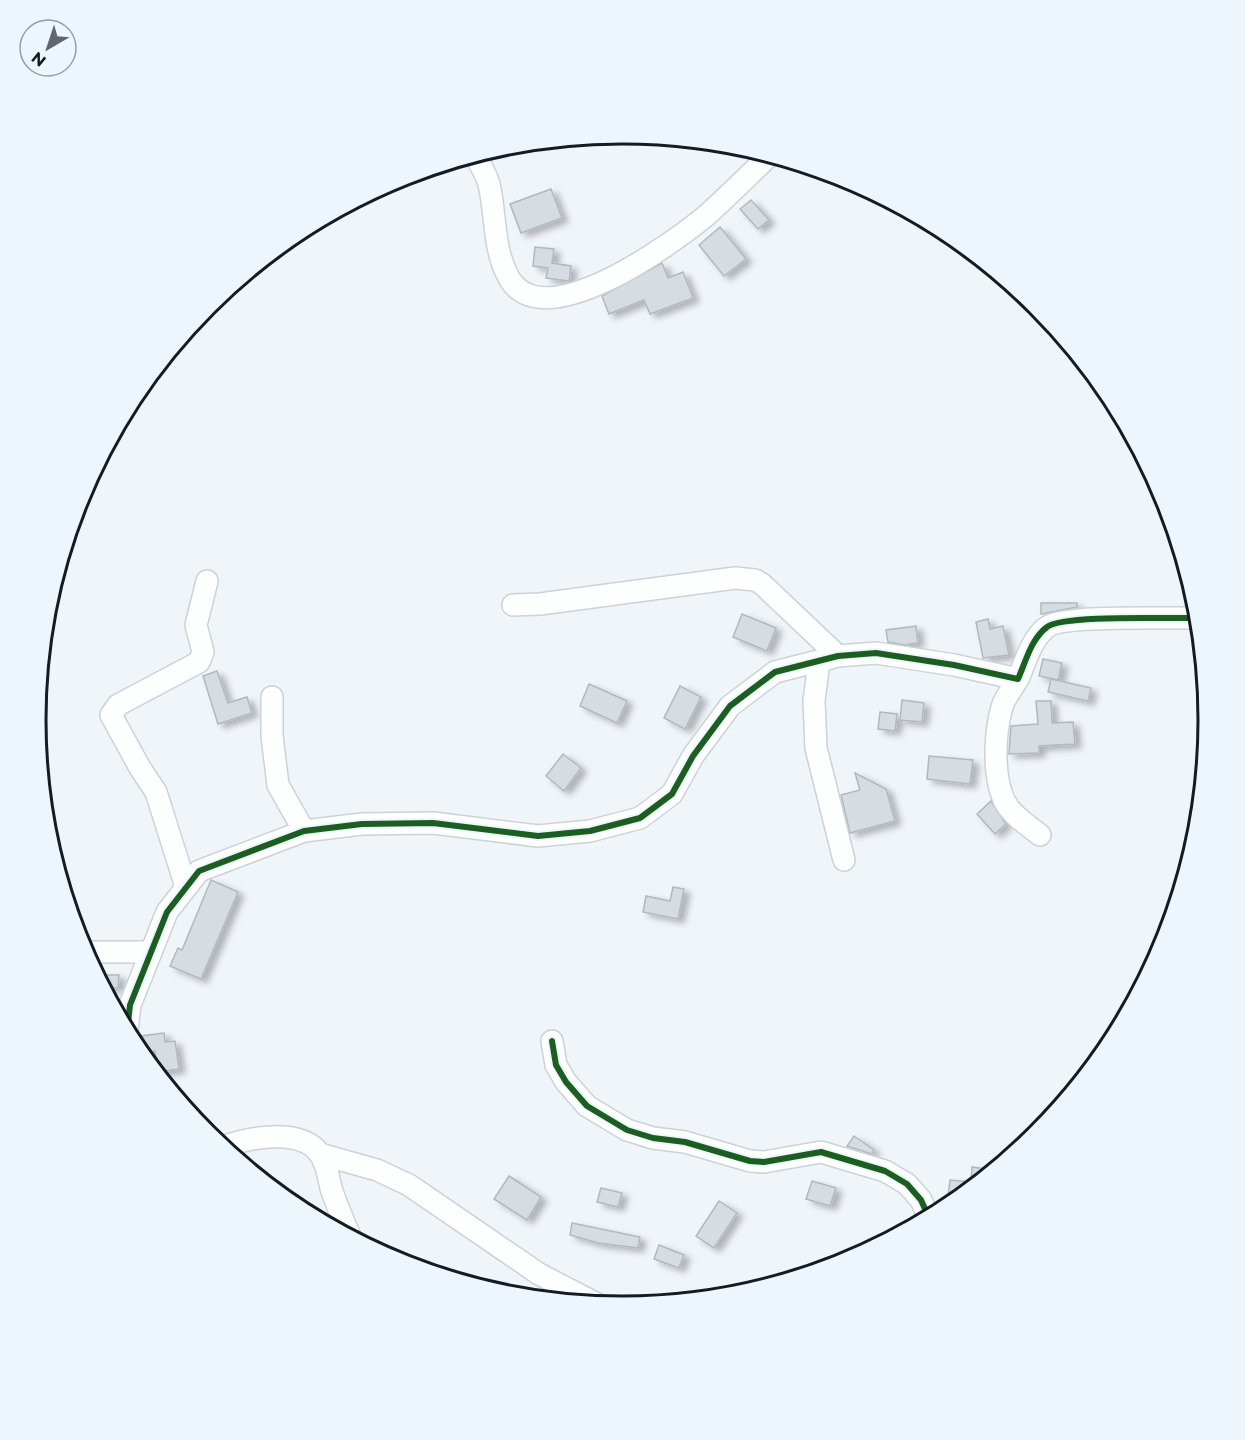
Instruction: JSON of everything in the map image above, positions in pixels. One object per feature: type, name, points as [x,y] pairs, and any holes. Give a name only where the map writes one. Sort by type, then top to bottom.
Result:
[{"type":"street","points":[[479,163],[488,182],[502,260],[509,278],[520,291],[540,299],[564,295],[606,281],[676,238],[706,215],[763,162]]},
{"type":"street","points":[[513,605],[540,604],[735,578],[755,580],[770,591],[829,659]]},
{"type":"street","points":[[186,887],[156,792],[111,715],[118,705],[199,662],[203,652],[196,625],[207,581]]},
{"type":"street","points":[[1040,835],[1017,817],[1002,796],[998,765],[998,731],[1003,705],[1018,679],[1035,639],[1049,625],[1079,620],[1189,618]]},
{"type":"street","points":[[129,1016],[130,1005],[166,912],[199,871],[304,831],[362,824],[434,823],[538,836],[590,831],[640,818],[672,794],[693,756],[730,706],[775,672],[829,659],[876,653],[954,665],[1018,679]]},
{"type":"street","points":[[829,659],[814,701],[816,748],[844,860]]},
{"type":"street","points":[[272,697],[272,736],[278,785],[304,831]]},
{"type":"street","points":[[95,952],[151,952]]},
{"type":"street","points":[[552,1041],[556,1065],[566,1082],[587,1106],[627,1130],[653,1138],[685,1142],[750,1161],[764,1162],[821,1152],[885,1171],[908,1184],[921,1200],[925,1210]]},
{"type":"street","points":[[233,1143],[246,1138],[266,1135],[300,1142],[315,1148],[320,1154],[346,1225]]},
{"type":"street","points":[[320,1154],[377,1170],[409,1185],[539,1274],[578,1294]]},
{"type":"building","points":[[551,189],[562,218],[521,233],[510,204]]},
{"type":"building","points":[[751,200],[769,220],[758,229],[740,209]]},
{"type":"building","points":[[720,227],[746,259],[724,276],[699,245]]},
{"type":"building","points":[[535,247],[554,249],[552,263],[571,266],[569,281],[546,278],[548,268],[533,266]]},
{"type":"building","points":[[662,263],[668,278],[683,272],[693,298],[650,314],[644,300],[609,314],[602,296]]},
{"type":"building","points":[[1041,603],[1077,603],[1077,607],[1041,614]]},
{"type":"building","points":[[742,614],[776,628],[767,651],[733,637]]},
{"type":"building","points":[[988,619],[990,629],[1003,626],[1009,655],[983,658],[976,622]]},
{"type":"building","points":[[916,626],[918,643],[905,645],[888,642],[886,630]]},
{"type":"building","points":[[1043,659],[1062,663],[1058,680],[1039,676]]},
{"type":"building","points":[[217,671],[228,703],[247,697],[252,713],[218,724],[203,676]]},
{"type":"building","points":[[1051,679],[1091,688],[1088,701],[1048,692]]},
{"type":"building","points":[[589,684],[627,701],[617,723],[580,706]]},
{"type":"building","points":[[680,686],[701,697],[685,729],[664,718]]},
{"type":"building","points":[[902,700],[924,703],[922,722],[900,720]]},
{"type":"building","points":[[1036,701],[1051,701],[1052,723],[1073,722],[1075,744],[1039,746],[1039,753],[1009,754],[1011,726],[1038,724]]},
{"type":"building","points":[[880,712],[897,714],[895,731],[878,729]]},
{"type":"building","points":[[563,754],[581,768],[564,791],[546,776]]},
{"type":"building","points":[[929,756],[973,760],[970,784],[927,779]]},
{"type":"building","points":[[855,773],[886,789],[895,821],[850,833],[841,795],[860,790]]},
{"type":"building","points":[[991,801],[1006,824],[995,834],[977,814]]},
{"type":"building","points":[[211,880],[238,892],[201,979],[170,966],[178,948],[182,950]]},
{"type":"building","points":[[673,887],[684,889],[678,919],[643,912],[646,896],[670,901]]},
{"type":"building","points":[[106,975],[119,975],[118,988],[113,988]]},
{"type":"building","points":[[164,1033],[165,1042],[175,1041],[179,1069],[166,1071],[156,1057],[155,1051],[152,1051],[141,1036]]},
{"type":"building","points":[[854,1136],[874,1150],[872,1154],[847,1146]]},
{"type":"building","points":[[972,1167],[983,1168],[973,1177],[971,1178]]},
{"type":"building","points":[[509,1176],[541,1197],[527,1220],[494,1199]]},
{"type":"building","points":[[950,1180],[967,1182],[948,1195]]},
{"type":"building","points":[[812,1181],[836,1188],[830,1206],[806,1199]]},
{"type":"building","points":[[601,1188],[622,1193],[618,1207],[597,1202]]},
{"type":"building","points":[[719,1201],[737,1213],[714,1248],[696,1236]]},
{"type":"building","points":[[572,1223],[640,1237],[638,1248],[598,1243],[570,1235]]},
{"type":"building","points":[[659,1245],[684,1255],[679,1268],[654,1259]]},
{"type":"cycle path","points":[[129,1016],[130,1005],[167,912],[199,871],[304,831],[362,824],[433,823],[538,836],[590,831],[640,818],[672,794],[693,756],[730,706],[775,672],[838,656],[876,653],[954,665],[1018,679],[1041,632],[1057,623],[1119,618],[1189,618]]},
{"type":"cycle path","points":[[552,1041],[556,1065],[566,1082],[587,1106],[627,1130],[653,1138],[685,1142],[750,1161],[764,1162],[821,1152],[885,1171],[907,1184],[921,1200],[925,1210]]}]
